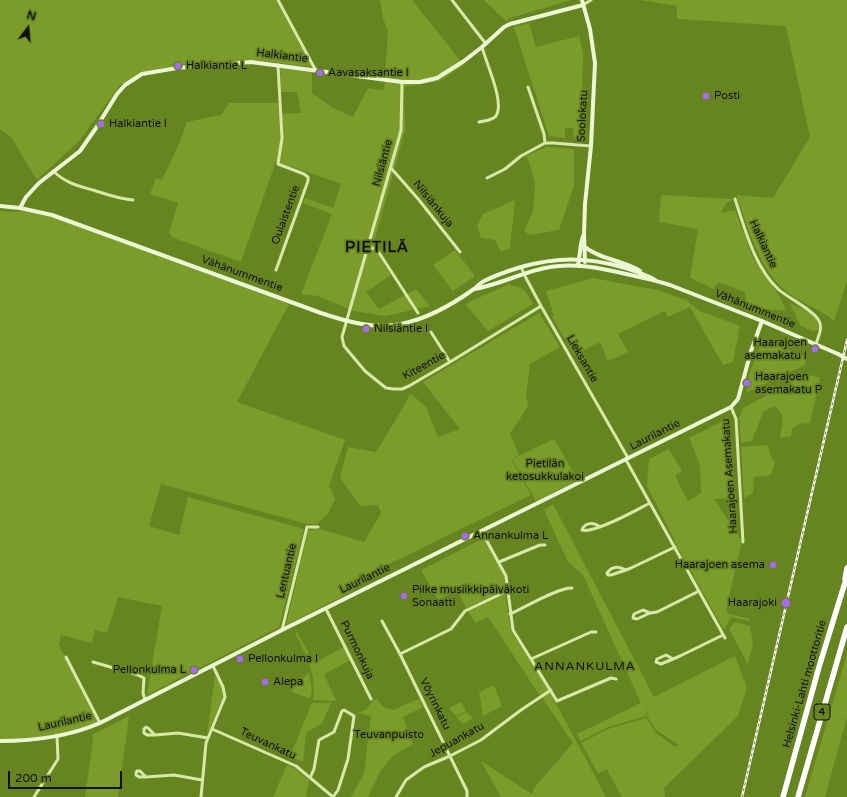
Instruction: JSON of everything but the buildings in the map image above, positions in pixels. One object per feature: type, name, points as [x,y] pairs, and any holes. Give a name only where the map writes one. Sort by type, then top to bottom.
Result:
[{"type":"highway","points":[[844,587],[847,568]]},
{"type":"highway","name":"Helsinki-Lahti moottoritie","points":[[783,797],[819,667],[847,576]]},
{"type":"highway","name":"4","points":[[798,797],[833,671],[847,627]]},
{"type":"street","points":[[278,0],[315,69]]},
{"type":"street","points":[[452,0],[486,44]]},
{"type":"street","name":"Soolokatu","points":[[582,0],[596,63],[584,234],[584,266]]},
{"type":"street","points":[[583,5],[591,0]]},
{"type":"street","name":"Halkiantie","points":[[20,208],[23,201],[39,183],[80,151],[117,94],[125,85],[142,74],[177,68],[251,62],[315,69],[402,82],[420,82],[437,78],[464,61],[486,44],[504,27],[510,24],[583,5]]},
{"type":"street","points":[[479,122],[493,118],[497,115],[499,95],[482,47]]},
{"type":"street","name":"Oulaistentie","points":[[276,270],[308,182],[308,177],[304,174],[278,164],[282,138],[278,65]]},
{"type":"street","name":"Nilsiäntie","points":[[347,321],[401,130],[402,82]]},
{"type":"street","points":[[528,87],[544,134],[545,144]]},
{"type":"street","points":[[487,178],[505,169],[521,156],[545,144],[553,143],[591,146]]},
{"type":"street","name":"Nilsiänkuja","points":[[391,168],[419,200],[460,252]]},
{"type":"street","points":[[53,171],[76,186],[118,198],[133,200]]},
{"type":"street","name":"Halkiantie","points":[[735,199],[744,228],[764,270],[773,284],[783,293],[814,314],[818,319],[820,323],[820,330],[816,344]]},
{"type":"street","name":"Vähänummentie","points":[[0,206],[20,208],[52,215],[347,321],[362,325],[379,326],[412,321],[437,311],[483,282],[499,274],[521,267],[548,261],[585,259],[611,264],[647,275],[656,280],[762,321],[847,359]]},
{"type":"street","name":"Soolokatu","points":[[578,266],[584,234]]},
{"type":"street","points":[[368,246],[378,251],[418,313]]},
{"type":"street","points":[[585,247],[594,254],[631,266],[647,275]]},
{"type":"street","name":"Vähänummentie","points":[[474,289],[486,287],[551,266],[584,266],[656,280]]},
{"type":"street","name":"Lieksantie","points":[[521,267],[541,306],[724,636],[674,659]]},
{"type":"street","name":"Kiteentie","points":[[347,321],[342,337],[344,346],[365,371],[386,388],[394,390],[409,386],[541,306]]},
{"type":"street","name":"Haarajoen Asemakatu","points":[[743,542],[736,419],[731,407],[738,399],[751,351],[762,321]]},
{"type":"street","points":[[431,332],[450,362]]},
{"type":"street","name":"Laurilantie","points":[[0,741],[16,741],[57,736],[100,723],[282,630],[731,407]]},
{"type":"street","points":[[600,527],[591,523],[582,529],[583,531],[586,531],[600,527],[650,503]]},
{"type":"street","name":"Lentuantie","points":[[282,630],[306,527],[318,527]]},
{"type":"street","points":[[482,532],[506,576],[513,630],[558,701],[611,678],[616,679]]},
{"type":"street","points":[[499,562],[545,545]]},
{"type":"street","points":[[626,570],[621,567],[615,567],[609,570],[607,574],[611,575],[626,570],[675,547]]},
{"type":"street","points":[[510,614],[553,594],[568,588],[572,588]]},
{"type":"street","points":[[400,654],[451,629],[465,611],[507,591]]},
{"type":"street","points":[[650,614],[642,610],[634,614],[633,618],[637,619],[657,612],[699,591]]},
{"type":"street","name":"Purmonkuja","points":[[326,609],[371,699]]},
{"type":"street","name":"Vöyrinkatu","points":[[382,621],[400,654],[467,791],[467,797]]},
{"type":"street","points":[[531,659],[591,632],[596,632]]},
{"type":"street","points":[[666,655],[674,659],[661,664],[656,662],[657,659],[666,655]]},
{"type":"street","points":[[66,657],[100,723]]},
{"type":"street","points":[[93,662],[144,678],[143,693],[145,700]]},
{"type":"street","points":[[200,797],[206,743],[225,697],[223,687],[213,666]]},
{"type":"street","name":"Jepuankatu","points":[[396,797],[406,780],[424,768],[481,740],[550,690]]},
{"type":"street","points":[[310,778],[314,769],[318,740],[334,732],[342,711],[344,710],[354,716],[348,759],[338,790],[333,797]]},
{"type":"street","name":"Teuvankatu","points":[[212,729],[296,766],[333,797]]},
{"type":"street","points":[[155,735],[178,733],[208,738]]},
{"type":"street","points":[[34,797],[58,759],[57,736]]},
{"type":"street","points":[[146,777],[174,775],[202,780]]},
{"type":"green space","points":[[0,0],[276,0],[312,67],[255,60],[176,65],[141,73],[120,85],[80,140],[37,180],[11,137],[0,130]]},
{"type":"green space","points":[[380,0],[412,0],[464,65],[440,81],[404,87],[405,130],[373,246],[391,275],[366,292],[379,309],[416,289],[430,306],[386,316],[353,311],[318,296],[301,294],[332,214],[303,203],[305,198],[333,208],[341,184],[276,161],[241,262],[174,238],[169,233],[178,203],[150,194],[156,178],[162,180],[179,144],[187,122],[221,115],[229,103],[278,103],[279,114],[301,113],[297,92],[281,92],[280,68],[312,71],[312,93],[333,108],[353,117],[368,88],[384,90],[388,32],[383,18]]},
{"type":"green space","points":[[484,0],[571,0],[507,19],[508,23]]},
{"type":"green space","points":[[640,0],[847,0],[847,281],[834,321],[823,313],[792,296],[777,283],[762,260],[750,234],[736,195],[773,198],[810,137],[786,26],[677,19],[677,6]]},
{"type":"green space","points":[[529,23],[536,47],[579,36],[583,53],[581,139],[574,139],[573,128],[565,128],[565,138],[549,136],[514,27]]},
{"type":"green space","points":[[546,147],[574,149],[574,186],[559,230],[529,235],[524,230],[533,212],[535,184],[531,167],[526,156]]},
{"type":"green space","points":[[661,195],[733,199],[725,204],[721,213],[735,210],[753,258],[780,297],[786,310],[773,310],[747,304],[745,292],[718,282],[714,289],[690,278],[698,229],[659,222]]},
{"type":"green space","points":[[515,200],[510,248],[501,252],[495,240],[481,238],[477,226],[483,214]]},
{"type":"green space","points":[[0,211],[22,211],[52,217],[289,304],[237,402],[345,440],[329,486],[335,499],[328,514],[317,524],[307,524],[161,484],[149,526],[179,535],[188,497],[304,529],[279,627],[147,695],[162,606],[118,597],[107,633],[95,630],[92,643],[61,635],[59,645],[97,721],[100,723],[57,736],[0,741]]},
{"type":"green space","points":[[455,250],[475,276],[453,291],[433,265]]},
{"type":"green space","points":[[593,278],[657,290],[686,300],[700,311],[740,326],[733,362],[723,365],[690,307],[668,317],[665,311],[618,334],[628,352],[608,361],[600,342],[574,355],[552,317],[554,315],[546,291]]},
{"type":"green space","points":[[509,284],[524,290],[533,304],[488,331],[465,304]]},
{"type":"green space","points":[[790,303],[810,313],[818,324],[818,330],[812,331],[800,325]]},
{"type":"green space","points":[[539,313],[560,347],[530,364],[526,395],[528,406],[510,434],[519,455],[511,459],[531,495],[356,580],[353,591],[286,625],[308,530],[320,529],[364,542],[381,513],[378,505],[360,506],[340,478],[348,447],[376,452],[404,406],[410,393],[426,407],[438,437],[460,429],[423,382]]},
{"type":"green space","points":[[770,339],[784,348],[806,357],[805,365],[746,393],[749,383],[748,378],[761,343]]},
{"type":"green space","points":[[807,374],[820,378],[810,423],[799,424],[792,429],[791,436],[780,438],[783,420],[781,413],[774,406],[763,412],[752,441],[741,443],[739,418],[743,408]]},
{"type":"green space","points":[[725,420],[728,427],[731,447],[733,498],[714,499],[742,541],[726,610],[729,614],[750,619],[750,621],[731,617],[724,630],[674,541],[647,486],[649,459],[669,449],[682,471],[675,476],[688,501],[701,493],[700,465],[689,438]]},
{"type":"green space","name":"Pietilän ketosukkulakoi","points":[[554,439],[578,480],[536,501],[512,459]]},
{"type":"green space","points":[[768,445],[771,458],[775,462],[771,475],[754,477],[753,493],[744,498],[741,447]]},
{"type":"green space","points":[[553,504],[654,697],[735,656],[747,688],[738,716],[664,788],[665,797],[622,797],[607,770],[608,769],[598,773],[581,743],[608,729],[646,718],[655,732],[675,747],[679,745],[656,730],[647,716],[646,703],[646,716],[608,727],[580,741],[577,734],[641,703],[583,575],[568,562],[544,510]]},
{"type":"green space","points":[[484,538],[505,576],[506,590],[466,608],[457,590],[438,600],[421,570]]},
{"type":"green space","points":[[505,593],[511,631],[549,690],[540,696],[488,617],[475,623],[468,611]]},
{"type":"green space","points":[[735,622],[750,626],[753,643],[748,664],[729,629]]},
{"type":"green space","points":[[297,632],[314,663],[344,647],[351,660],[324,674],[336,700],[335,701],[313,700],[314,691],[310,665],[295,633]]},
{"type":"green space","points":[[847,654],[847,717],[825,797],[805,797]]},
{"type":"green space","points":[[309,672],[312,691],[310,699],[291,691]]},
{"type":"green space","points":[[215,675],[222,687],[223,697],[207,735]]},
{"type":"green space","points":[[494,685],[502,706],[483,716],[479,692]]},
{"type":"green space","points":[[550,692],[606,797],[501,797],[481,761],[532,794],[534,788],[573,743],[542,698]]},
{"type":"green space","name":"Teuvanpuisto","points":[[377,699],[383,707],[393,710],[419,699],[423,707],[403,717],[413,744],[393,756],[381,770],[368,797],[351,797],[364,774],[371,716],[357,713],[366,710],[373,701]]},
{"type":"green space","points":[[461,702],[466,711],[456,716],[449,708]]},
{"type":"green space","points":[[312,703],[333,703],[330,705],[322,723],[306,733],[303,762],[290,756]]},
{"type":"green space","points":[[466,712],[473,718],[463,724],[456,717]]},
{"type":"green space","points":[[129,716],[118,797],[85,797],[93,739],[92,735]]},
{"type":"green space","points":[[287,765],[294,768],[309,780],[306,797],[273,797]]},
{"type":"railway","points":[[742,797],[847,340]]},
{"type":"place","name":"Halkiantie L","points":[[178,66]]},
{"type":"place","name":"Aavasaksantie I","points":[[320,73]]},
{"type":"place","name":"Posti","points":[[706,96]]},
{"type":"place","name":"Halkiantie I","points":[[101,124]]},
{"type":"place","name":"Nilsiäntie I","points":[[366,329]]},
{"type":"place","name":"Haarajoen asemakatu I","points":[[815,349]]},
{"type":"place","name":"Haarajoen asemakatu P","points":[[747,383]]},
{"type":"place","name":"Annankulma L","points":[[465,536]]},
{"type":"place","name":"Haarajoen asema","points":[[773,565]]},
{"type":"place","name":"Pilke musiikkipäiväkoti Sonaatti","points":[[404,596]]},
{"type":"place","name":"Haarajoki","points":[[786,603]]},
{"type":"place","name":"Pellonkulma I","points":[[240,659]]},
{"type":"place","name":"Pellonkulma L","points":[[194,670]]},
{"type":"place","name":"Alepa","points":[[265,682]]},
{"type":"district","name":"PIETILÄ","points":[[377,248]]},
{"type":"district","name":"ANNANKULMA","points":[[585,667]]}]
